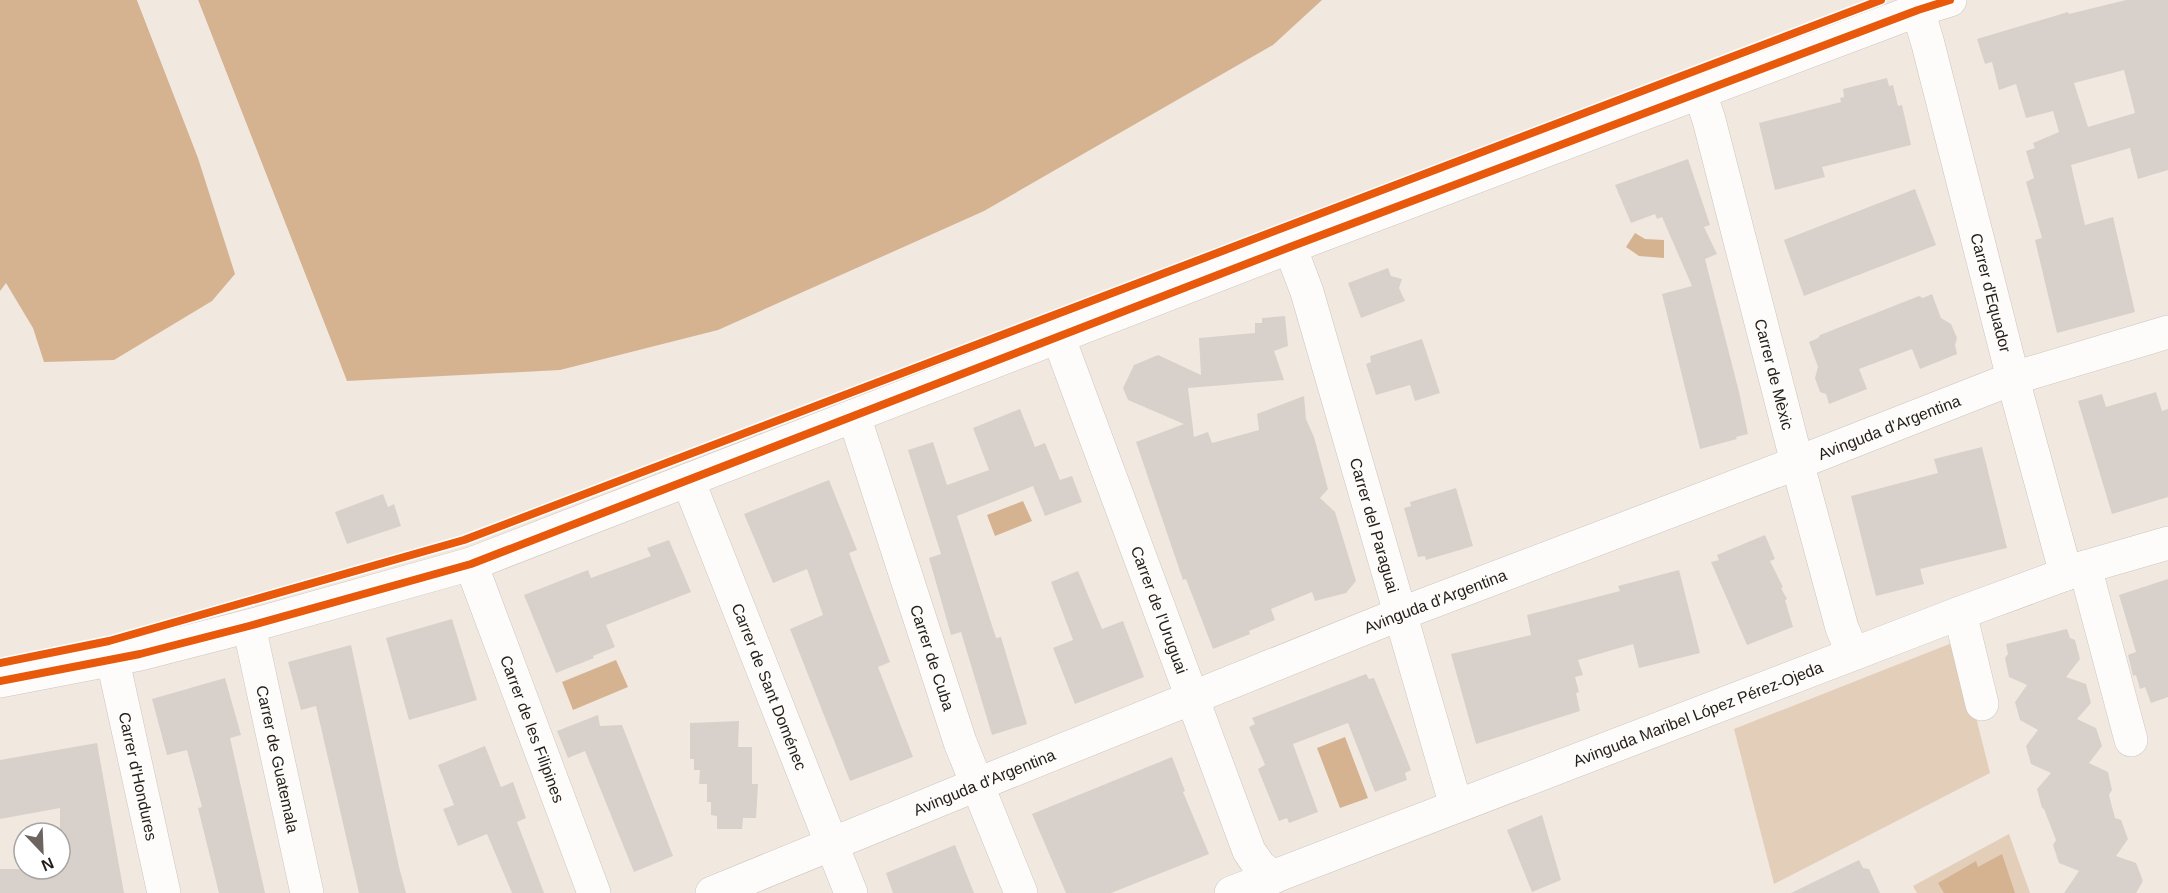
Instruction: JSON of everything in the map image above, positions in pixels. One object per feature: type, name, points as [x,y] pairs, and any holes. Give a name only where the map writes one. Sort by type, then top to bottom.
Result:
[{"type":"street","points":[[0,681],[113,661],[471,564],[1290,247],[1918,10],[1950,0]]},
{"type":"street","name":"Carrer d'Equador","points":[[1918,10],[2014,378],[2131,740]]},
{"type":"street","name":"Carrer de Mèxic","points":[[1700,93],[1709,120],[1797,463],[1842,628],[1853,654]]},
{"type":"street","name":"Carrer del Paraguai","points":[[1290,247],[1306,292],[1456,806]]},
{"type":"street","name":"Avinguda d'Argentina","points":[[719,892],[976,785],[1400,614],[2014,378],[2168,332]]},
{"type":"street","name":"Carrer de l'Uruguai","points":[[1058,336],[1249,850],[1260,867],[1274,877]]},
{"type":"street","name":"Carrer de Cuba","points":[[854,416],[960,742],[1021,893]]},
{"type":"street","name":"Carrer de Sant Doménec","points":[[688,480],[851,893]]},
{"type":"street","name":"Avinguda Maribel López Pérez-Ojeda","points":[[1231,893],[1960,613],[2076,571],[2168,543]]},
{"type":"street","name":"Carrer de les Filipines","points":[[471,564],[594,893]]},
{"type":"street","points":[[1960,613],[1982,704]]},
{"type":"street","name":"Carrer de Guatemala","points":[[249,626],[307,893]]},
{"type":"street","name":"Carrer d'Hondures","points":[[113,661],[164,893]]},
{"type":"shaded area","points":[[0,0],[137,0],[198,158],[235,274],[212,301],[114,360],[44,362],[33,328],[6,283],[0,291]]},
{"type":"shaded area","points":[[198,0],[1322,0],[1273,45],[984,211],[718,330],[560,370],[347,381]]},
{"type":"shaded area","points":[[1635,233],[1645,239],[1664,240],[1664,258],[1639,256],[1626,247]]},
{"type":"shaded area","points":[[1023,501],[1032,521],[995,536],[987,515]]},
{"type":"shaded area","points":[[1957,641],[1990,773],[1774,884],[1734,729]]},
{"type":"shaded area","points":[[616,660],[628,687],[573,710],[562,682]]},
{"type":"shaded area","points":[[1345,737],[1368,798],[1340,808],[1317,748]]},
{"type":"shaded area","points":[[2009,834],[2030,893],[1917,893],[1913,886]]},
{"type":"shaded area","points":[[2002,854],[2015,893],[1944,893],[1938,883],[1976,861],[1978,867]]},
{"type":"pier","points":[[137,0],[140,0],[201,157],[212,192]]},
{"type":"pier","points":[[195,0],[198,0],[341,366],[338,368]]},
{"type":"building","points":[[2126,0],[2168,0],[2168,170],[2138,179],[2130,148],[2071,165],[2085,225],[2113,217],[2135,312],[2057,333],[2035,240],[2042,238],[2026,182],[2034,178],[2026,151],[2035,148],[2033,143],[2059,132],[2053,111],[2026,118],[2016,84],[1999,90],[1992,62],[1985,64],[1977,39],[2068,12],[2069,14]],"holes":[[[2124,70],[2135,113],[2088,127],[2074,83]]]},
{"type":"building","points":[[1887,78],[1889,86],[1893,85],[1898,106],[1902,105],[1911,145],[1822,167],[1825,177],[1775,190],[1759,123],[1841,102],[1840,98],[1844,97],[1843,89]]},
{"type":"building","points":[[1688,159],[1710,225],[1704,227],[1717,254],[1705,259],[1748,434],[1700,449],[1662,294],[1692,286],[1662,217],[1657,219],[1655,214],[1631,223],[1615,185]]},
{"type":"building","points":[[1915,189],[1936,245],[1804,296],[1784,240]]},
{"type":"building","points":[[1388,268],[1391,276],[1402,279],[1399,288],[1405,301],[1361,318],[1348,283]]},
{"type":"building","points":[[1932,294],[1941,318],[1951,324],[1957,338],[1955,345],[1957,354],[1920,369],[1912,349],[1859,369],[1867,389],[1829,404],[1826,394],[1820,392],[1815,378],[1818,367],[1809,342],[1820,335],[1919,296],[1923,298]]},
{"type":"building","points":[[1285,316],[1288,346],[1274,351],[1284,380],[1188,388],[1194,437],[1208,432],[1212,443],[1259,430],[1257,414],[1304,396],[1306,419],[1314,437],[1328,489],[1320,498],[1335,512],[1356,581],[1346,593],[1315,601],[1312,592],[1271,609],[1275,620],[1249,631],[1250,634],[1213,649],[1186,579],[1183,580],[1136,442],[1184,424],[1128,400],[1123,388],[1134,365],[1158,355],[1201,375],[1199,338],[1255,333],[1255,323],[1262,323],[1262,318]]},
{"type":"building","points":[[1422,339],[1440,393],[1415,401],[1410,385],[1376,395],[1366,364],[1371,362],[1370,356]]},
{"type":"building","points":[[2156,392],[2162,411],[2168,409],[2168,497],[2112,514],[2078,401],[2102,394],[2106,407]]},
{"type":"building","points":[[1020,409],[1035,447],[1045,443],[1060,480],[1072,476],[1082,502],[1045,516],[1033,486],[957,516],[996,638],[1001,637],[1027,724],[992,735],[961,632],[951,635],[929,558],[941,554],[908,450],[933,442],[947,485],[989,470],[973,428]]},
{"type":"building","points":[[1982,447],[2007,548],[1920,569],[1924,584],[1876,596],[1851,496],[1938,473],[1934,459]]},
{"type":"building","points":[[829,480],[857,550],[849,553],[890,662],[878,667],[913,757],[850,781],[790,629],[823,615],[807,569],[773,583],[744,514]]},
{"type":"building","points":[[1456,488],[1473,546],[1426,560],[1425,556],[1418,557],[1404,508],[1411,506],[1410,502]]},
{"type":"building","points":[[383,494],[388,507],[394,504],[401,526],[347,544],[335,512]]},
{"type":"building","points":[[1765,535],[1775,559],[1770,561],[1783,587],[1781,588],[1787,599],[1785,600],[1793,627],[1747,645],[1711,562],[1719,560],[1717,555]]},
{"type":"building","points":[[669,540],[691,592],[606,625],[615,647],[556,673],[524,595],[588,570],[591,578],[651,556],[647,548]]},
{"type":"building","points":[[1679,570],[1700,653],[1639,668],[1633,644],[1578,660],[1583,675],[1575,677],[1580,711],[1476,744],[1451,654],[1531,635],[1527,615],[1620,591],[1618,586]]},
{"type":"building","points":[[1078,571],[1102,629],[1123,621],[1144,677],[1075,704],[1053,648],[1073,640],[1051,582]]},
{"type":"building","points":[[2168,579],[2168,697],[2151,703],[2145,687],[2140,689],[2136,675],[2133,676],[2128,655],[2136,652],[2119,595]]},
{"type":"building","points":[[452,619],[477,700],[409,720],[386,638]]},
{"type":"building","points":[[2067,629],[2070,638],[2075,640],[2080,659],[2066,677],[2086,684],[2091,703],[2077,719],[2096,728],[2102,746],[2089,763],[2108,772],[2112,790],[2109,795],[2115,818],[2121,820],[2128,839],[2116,856],[2136,863],[2143,881],[2136,893],[2064,893],[2079,871],[2059,863],[2053,845],[2056,840],[2042,808],[2037,789],[2051,773],[2031,764],[2026,746],[2038,730],[2020,720],[2015,702],[2027,685],[2009,677],[2005,658],[2008,654],[2006,644]]},
{"type":"building","points":[[351,645],[406,893],[359,893],[316,706],[301,710],[288,662]]},
{"type":"building","points":[[1366,674],[1369,679],[1374,678],[1411,770],[1405,773],[1407,780],[1375,792],[1348,723],[1293,744],[1318,812],[1289,823],[1287,818],[1279,821],[1258,769],[1265,765],[1249,727],[1255,724],[1252,718]]},
{"type":"building","points":[[225,678],[241,735],[230,738],[265,893],[219,893],[198,808],[202,807],[187,750],[167,755],[152,699]]},
{"type":"building","points":[[598,715],[600,726],[622,725],[673,856],[634,872],[585,751],[568,758],[557,731]]},
{"type":"building","points":[[739,721],[738,747],[752,747],[752,784],[758,784],[756,818],[743,818],[742,829],[717,829],[717,816],[711,815],[711,802],[707,802],[707,784],[699,784],[700,770],[694,770],[694,759],[690,759],[690,723]]},
{"type":"building","points":[[97,743],[124,893],[0,893],[0,869],[12,869],[12,881],[72,881],[72,821],[60,821],[60,808],[0,819],[0,760]]},
{"type":"building","points":[[485,746],[501,787],[513,782],[526,818],[517,822],[544,893],[512,893],[487,834],[458,846],[443,809],[454,805],[438,765]]},
{"type":"building","points":[[1172,757],[1185,791],[1183,792],[1209,854],[1111,893],[1066,893],[1032,814]]},
{"type":"building","points":[[1542,815],[1561,880],[1532,892],[1507,830]]},
{"type":"building","points":[[955,845],[974,893],[893,893],[886,873]]},
{"type":"building","points":[[1859,860],[1863,868],[1869,869],[1880,893],[1791,893]]},
{"type":"cycle path","points":[[0,663],[109,641],[464,540],[1881,0]]},
{"type":"cycle path","points":[[0,681],[140,654],[471,564],[1290,247],[1918,10],[1950,0]]}]
